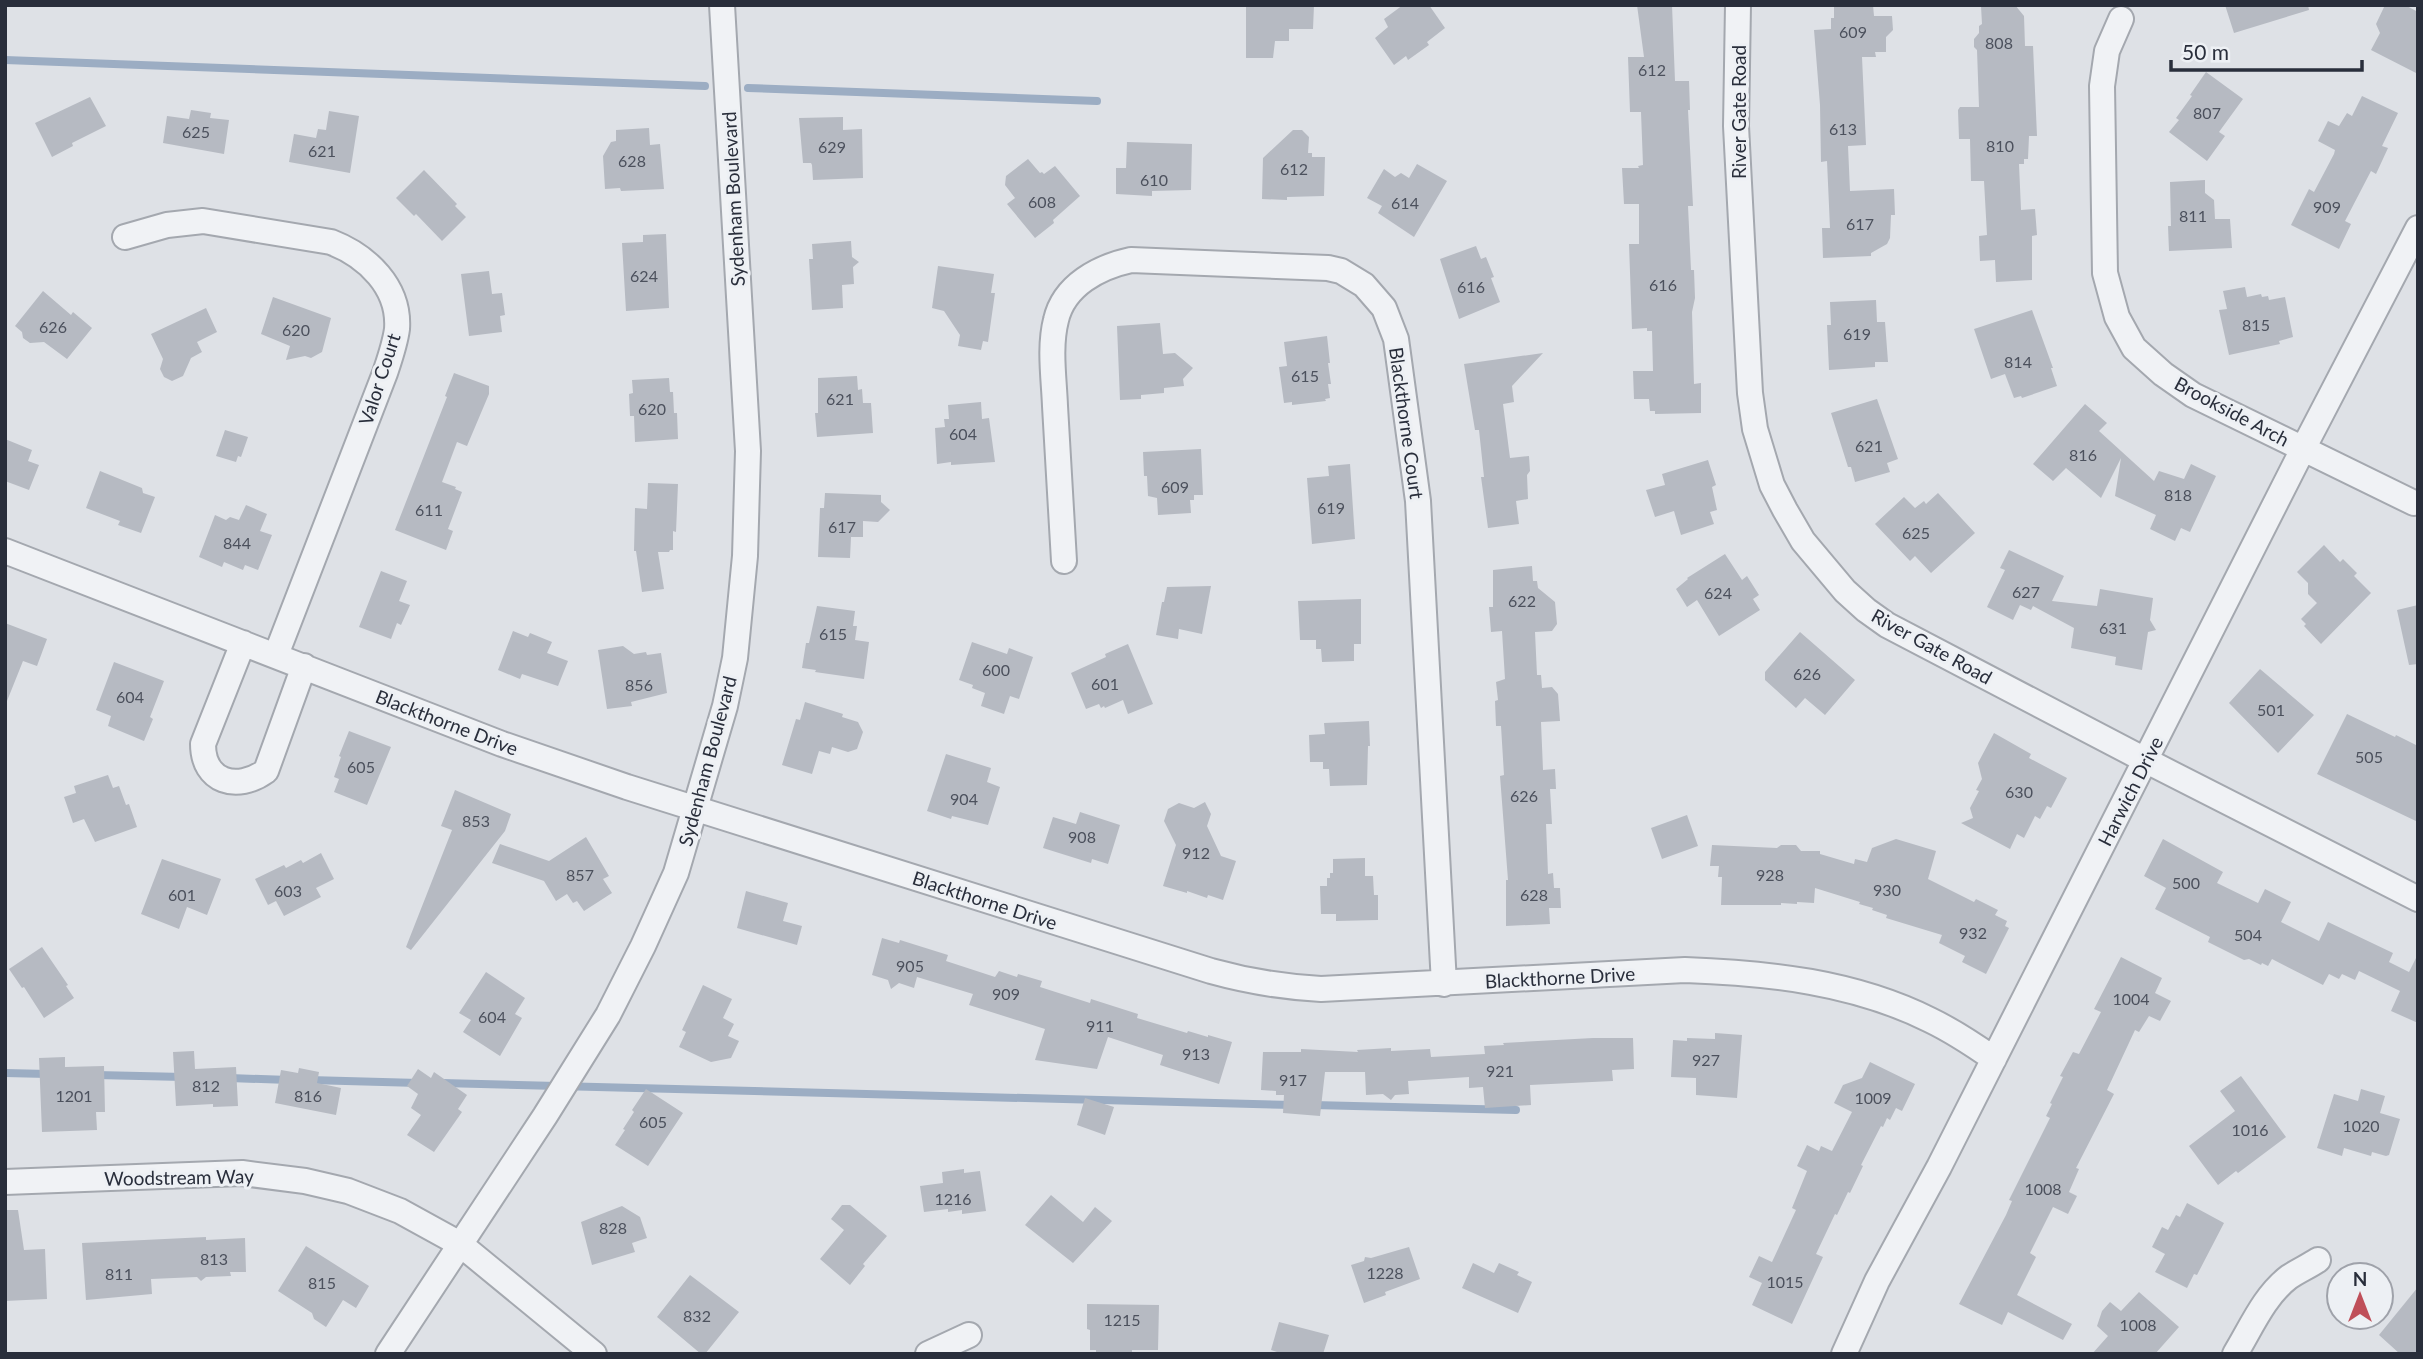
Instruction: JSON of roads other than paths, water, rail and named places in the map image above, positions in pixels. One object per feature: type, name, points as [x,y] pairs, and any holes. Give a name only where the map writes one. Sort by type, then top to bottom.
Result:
[{"type":"street","name":"Sydenham Boulevard","points":[[388,1354],[608,1016],[676,873],[725,706],[734,658],[745,556],[748,451],[722,5]]},
{"type":"street","name":"River Gate Road","points":[[1738,5],[1736,127],[1750,393],[1759,440],[1772,485],[1803,541],[1845,591],[1887,625],[2418,899]]},
{"type":"street","name":"Brookside Arch","points":[[2121,19],[2107,51],[2102,86],[2105,273],[2117,317],[2134,348],[2162,374],[2193,395],[2414,503]]},
{"type":"street","name":"Valor Court","points":[[125,237],[167,225],[203,221],[331,242],[351,249],[368,262],[385,283],[395,308],[397,327],[385,373],[276,655]]},
{"type":"street","name":"Harwich Drive","points":[[1844,1354],[1877,1281],[1939,1167],[2418,228]]},
{"type":"street","name":"Blackthorne Court","points":[[1064,561],[1053,356],[1056,320],[1064,302],[1082,280],[1108,265],[1131,260],[1282,264],[1341,271],[1364,285],[1375,296],[1384,308],[1396,340],[1418,501],[1444,984]]},
{"type":"street","name":"Blackthorne Drive","points":[[5,551],[502,744],[696,808],[1247,981],[1321,989],[1685,970],[1736,972],[1801,979],[1875,998],[1930,1020],[1994,1059]]},
{"type":"street","points":[[243,643],[203,744],[203,757],[207,767],[216,775],[232,782],[244,782],[266,771],[304,666]]},
{"type":"street","name":"Woodstream Way","points":[[5,1182],[242,1173],[348,1191],[400,1212],[460,1244],[594,1354]]},
{"type":"street","points":[[2235,1354],[2275,1291],[2289,1277],[2318,1260]]},
{"type":"street","points":[[928,1354],[969,1335]]},
{"type":"waterway","points":[[5,60],[705,86]]},
{"type":"waterway","points":[[748,88],[1097,101]]},
{"type":"waterway","points":[[5,1073],[48,1074]]},
{"type":"waterway","points":[[96,1075],[184,1077]]},
{"type":"waterway","points":[[229,1078],[289,1080]]},
{"type":"waterway","points":[[309,1080],[419,1083]]},
{"type":"waterway","points":[[442,1083],[1293,1105]]},
{"type":"waterway","points":[[1313,1105],[1516,1110]]}]
